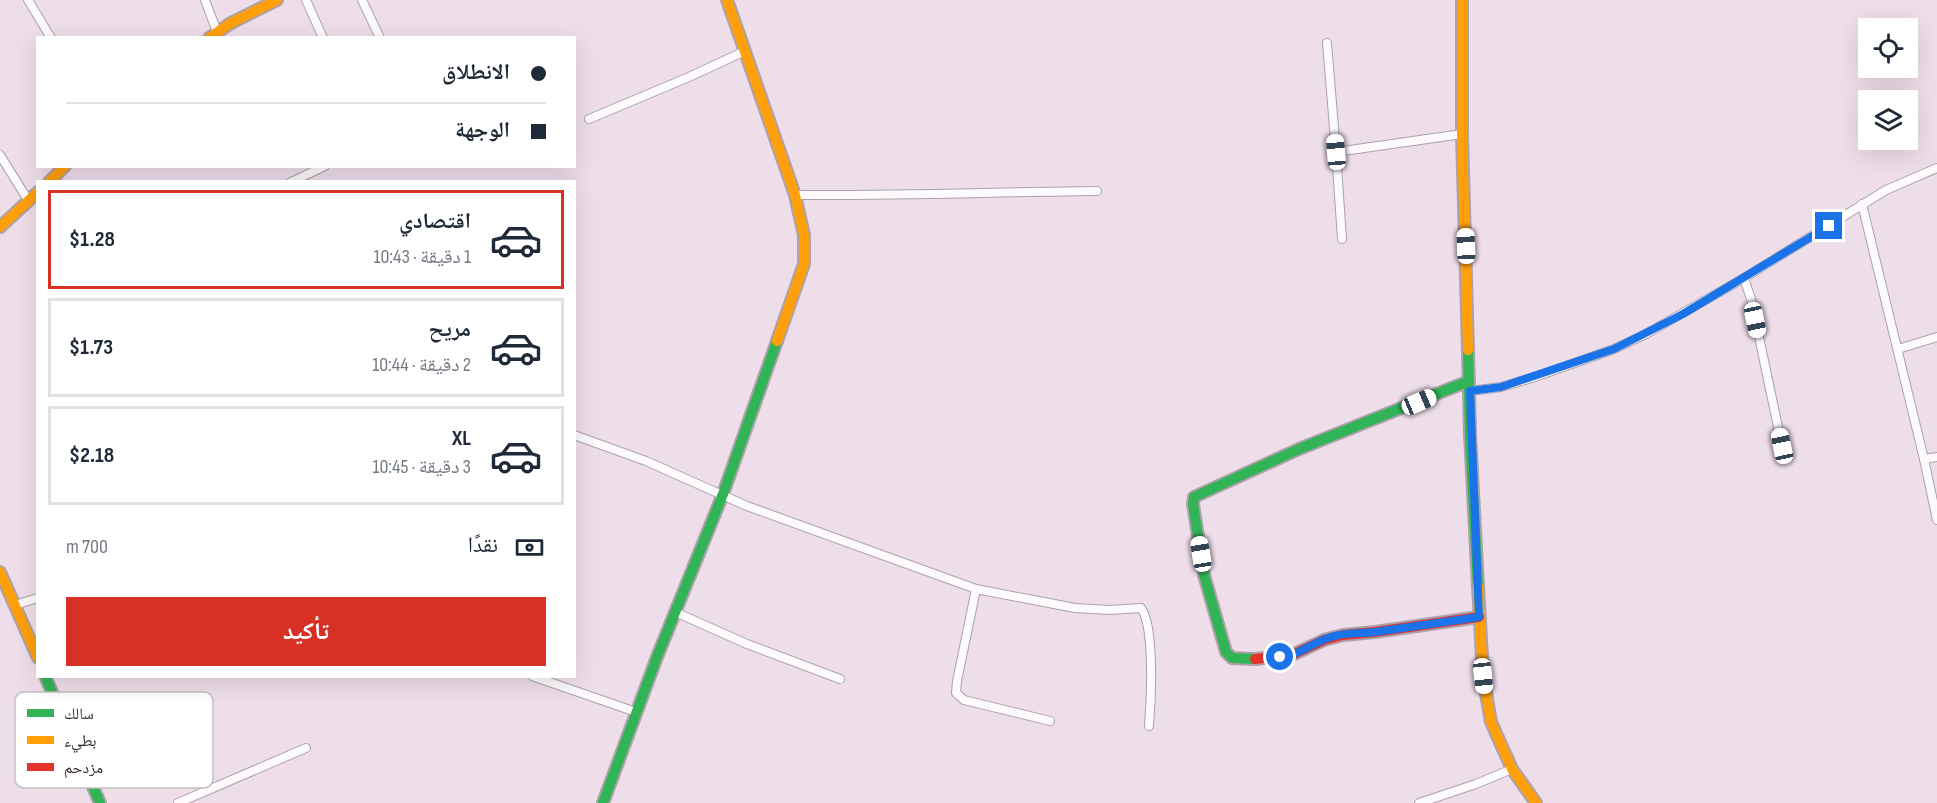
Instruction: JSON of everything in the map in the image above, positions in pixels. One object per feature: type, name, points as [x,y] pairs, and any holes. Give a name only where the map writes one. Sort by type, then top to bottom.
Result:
[{"type":"street","points":[[28,0],[50,36]]},
{"type":"street","points":[[205,0],[213,34],[277,0]]},
{"type":"street","points":[[306,0],[321,36]]},
{"type":"street","points":[[362,0],[379,36]]},
{"type":"street","points":[[603,803],[636,712],[723,494],[804,264],[804,235],[795,195],[727,0]]},
{"type":"street","points":[[1462,0],[1462,134],[1469,386],[1479,617],[1485,693],[1491,722],[1512,769],[1536,803]]},
{"type":"street","points":[[1327,43],[1342,239]]},
{"type":"street","points":[[590,119],[745,51]]},
{"type":"street","points":[[1336,152],[1462,134]]},
{"type":"street","points":[[0,155],[28,200]]},
{"type":"street","points":[[51,180],[63,168]]},
{"type":"street","points":[[295,180],[321,168]]},
{"type":"street","points":[[1479,617],[1330,637],[1287,657],[1232,658],[1226,652],[1204,575],[1192,504],[1194,497],[1274,459],[1469,386],[1501,387],[1614,349],[1683,314],[1899,183],[1937,168]]},
{"type":"street","points":[[795,195],[879,196],[971,192],[1097,191]]},
{"type":"street","points":[[0,227],[36,194]]},
{"type":"street","points":[[1862,204],[1937,520]]},
{"type":"street","points":[[1744,278],[1751,299],[1782,446]]},
{"type":"street","points":[[1898,349],[1937,337]]},
{"type":"street","points":[[576,436],[646,461],[747,506],[976,589],[1075,608],[1110,610],[1141,608],[1149,633],[1151,703],[1149,726]]},
{"type":"street","points":[[1924,459],[1937,458]]},
{"type":"street","points":[[0,572],[4,590],[15,605],[36,653]]},
{"type":"street","points":[[976,589],[956,693],[964,700],[1050,721]]},
{"type":"street","points":[[15,605],[36,599]]},
{"type":"street","points":[[675,612],[747,644],[840,679]]},
{"type":"street","points":[[46,678],[52,692]]},
{"type":"street","points":[[538,678],[636,712]]},
{"type":"street","points":[[213,788],[306,747]]},
{"type":"street","points":[[1419,803],[1512,769]]},
{"type":"street","points":[[94,788],[100,803]]},
{"type":"street","points":[[178,803],[212,788]]},
{"type":"traffic: fast","points":[[603,803],[657,657],[723,494],[777,341]]},
{"type":"traffic: fast","points":[[1468,350],[1478,586]]},
{"type":"traffic: fast","points":[[1255,659],[1232,658],[1226,652],[1204,575],[1193,504],[1194,497],[1299,449],[1469,381]]},
{"type":"traffic: fast","points":[[46,678],[52,692]]},
{"type":"traffic: fast","points":[[94,788],[100,803]]},
{"type":"traffic: slow","points":[[212,36],[231,23],[277,0]]},
{"type":"traffic: slow","points":[[727,0],[795,195],[804,235],[804,264],[777,341]]},
{"type":"traffic: slow","points":[[1462,0],[1462,134],[1468,350]]},
{"type":"traffic: slow","points":[[51,180],[63,168]]},
{"type":"traffic: slow","points":[[0,227],[36,194]]},
{"type":"traffic: slow","points":[[0,572],[36,653]]},
{"type":"traffic: slow","points":[[1478,586],[1483,676],[1491,722],[1512,769],[1536,803]]},
{"type":"traffic: jam","points":[[1255,659],[1292,655],[1324,640],[1343,635],[1479,617]]},
{"type":"route","points":[[1280,657],[1294,655],[1330,637],[1479,617],[1470,391],[1501,387],[1532,378],[1614,349],[1683,314],[1829,226]]}]
